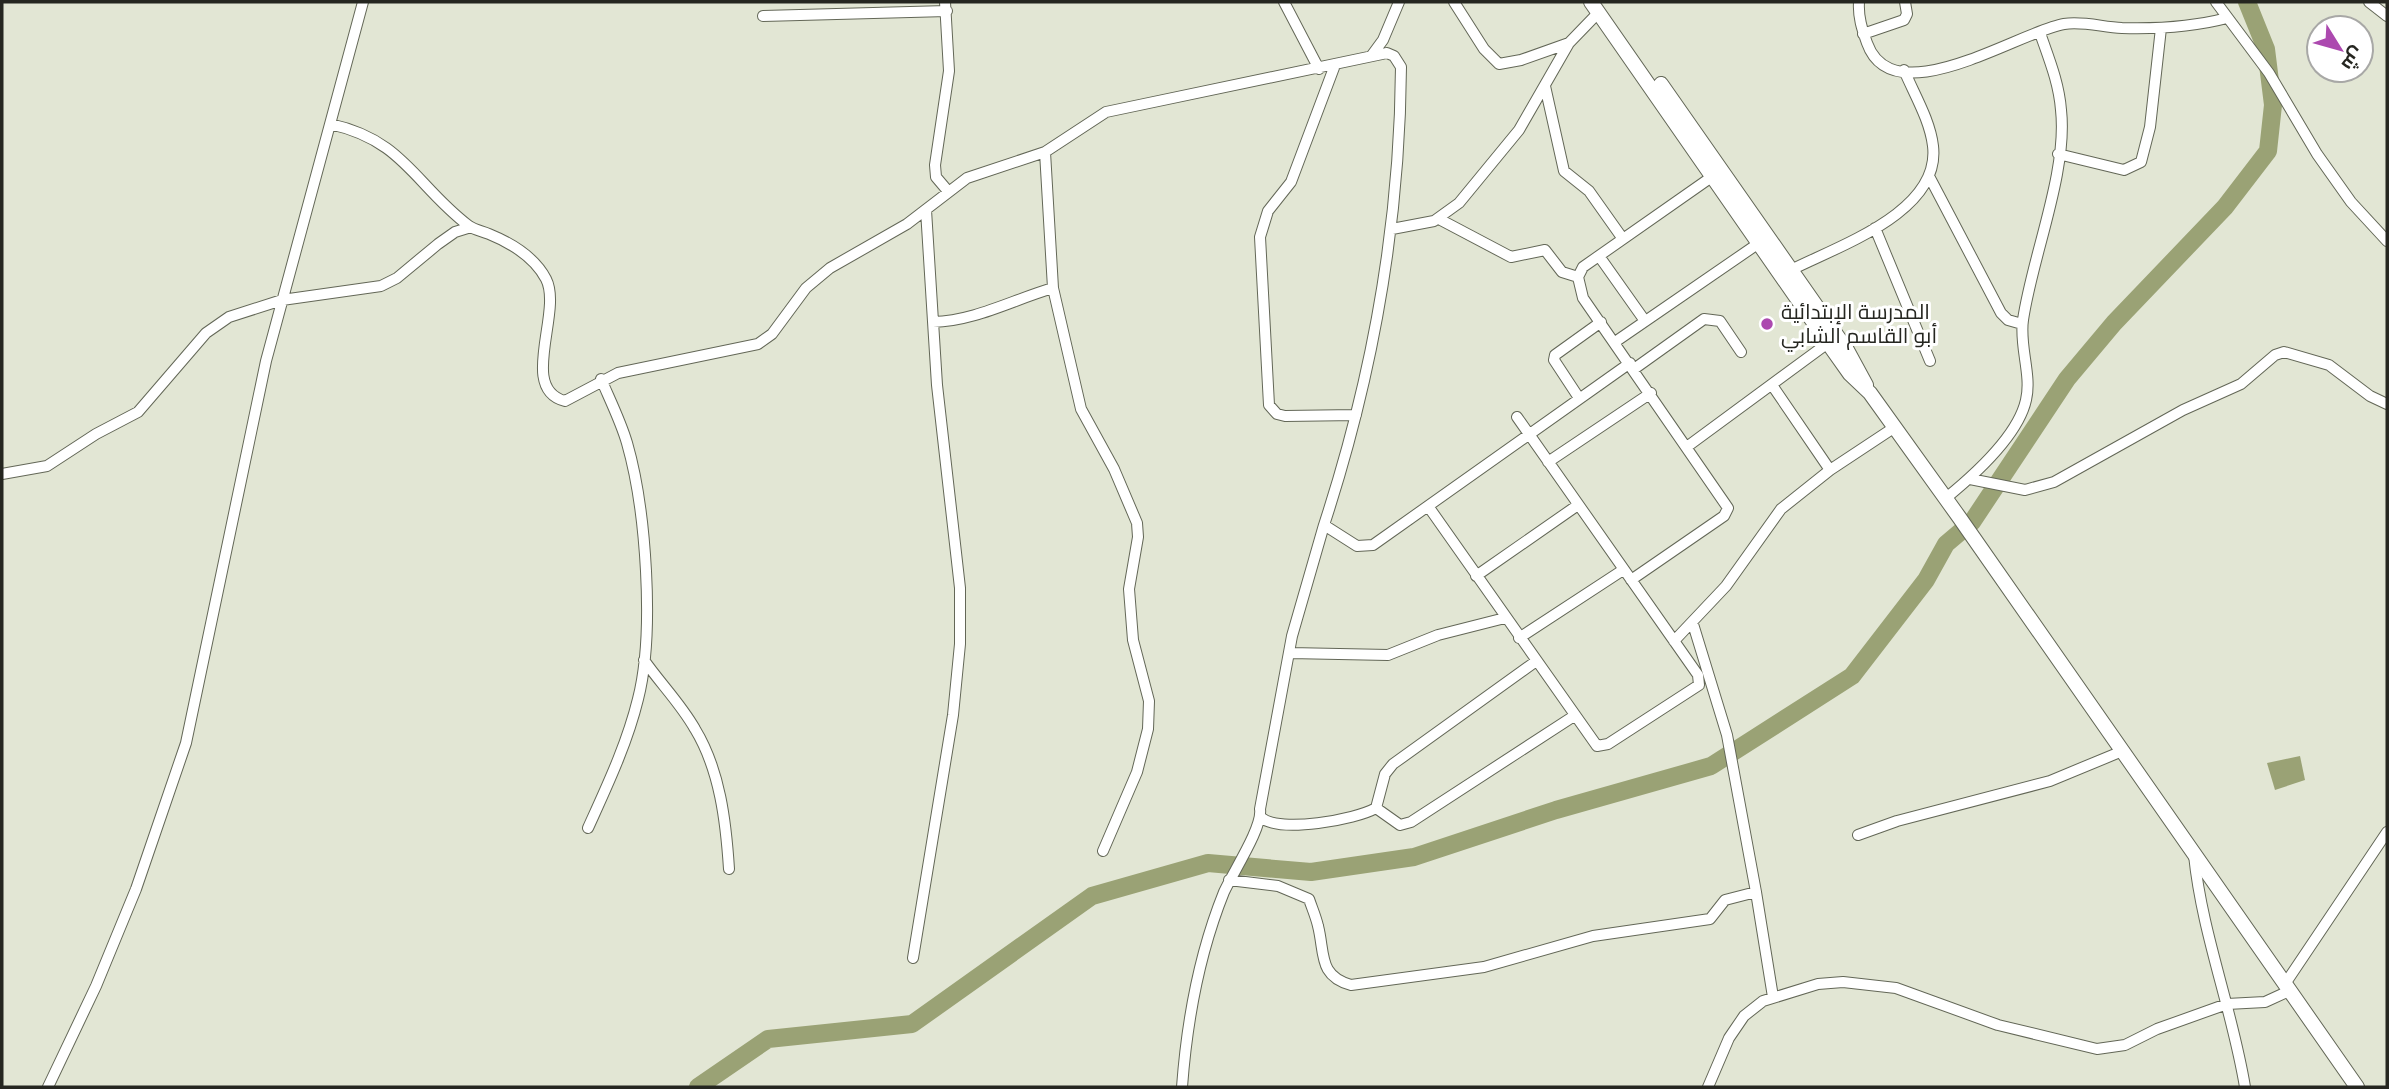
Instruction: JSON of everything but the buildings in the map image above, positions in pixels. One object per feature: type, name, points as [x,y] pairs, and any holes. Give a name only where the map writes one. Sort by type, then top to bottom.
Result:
[{"type":"main road","points":[[1598,5],[1828,343],[1850,374],[1870,393]]},
{"type":"main road","points":[[1598,5],[1791,270],[1859,369],[1870,393],[2357,1087]]},
{"type":"street","points":[[48,1087],[96,986],[136,889],[186,743],[282,300],[363,2]]},
{"type":"street","points":[[836,2],[838,15]]},
{"type":"street","points":[[1284,2],[1319,68]]},
{"type":"street","points":[[1372,55],[1383,40],[1399,2]]},
{"type":"street","points":[[1454,2],[1484,49],[1499,64],[1521,60],[1569,43]]},
{"type":"street","points":[[1858,2],[1859,22],[1870,53],[1889,69],[1904,70],[1933,71],[2061,24],[2161,28],[2227,18]]},
{"type":"street","points":[[1864,34],[1904,20],[1907,14],[1905,2]]},
{"type":"street","points":[[2216,2],[2269,73],[2317,154],[2351,202],[2387,241]]},
{"type":"street","points":[[2369,2],[2387,16]]},
{"type":"street","points":[[1392,229],[1421,226],[1438,219],[1459,203],[1519,130],[1569,43],[1598,5]]},
{"type":"street","points":[[763,16],[838,15],[946,7],[949,71],[935,165],[936,177],[947,190]]},
{"type":"street","points":[[2058,154],[2124,170],[2141,162],[2150,127],[2161,28]]},
{"type":"street","points":[[1945,498],[1970,479],[2018,419],[2026,400],[2022,324],[2058,154],[2062,114],[2057,80],[2040,33]]},
{"type":"street","points":[[330,124],[371,135],[389,147],[471,227],[514,246],[530,258],[547,281],[549,321],[543,377],[550,392],[565,401],[578,396],[601,379],[618,373],[758,344],[772,334],[806,288],[830,268],[926,210],[947,190],[987,169],[1045,152],[1106,112],[1372,55],[1394,55],[1401,67],[1392,229],[1356,415],[1290,653],[1260,808],[1262,818],[1229,880],[1197,978],[1186,1030],[1182,1087]]},
{"type":"street","points":[[1335,65],[1291,182],[1263,220],[1260,237],[1269,405],[1277,414],[1285,416],[1356,415]]},
{"type":"street","points":[[1904,70],[1933,144],[1930,178],[2001,313],[2008,320],[2022,324]]},
{"type":"street","points":[[1545,86],[1564,171],[1589,191],[1623,239]]},
{"type":"street","points":[[1045,152],[1053,288],[1084,420],[1104,450],[1137,523],[1138,537],[1129,589],[1133,640],[1149,701],[1147,729],[1137,772],[1103,851]]},
{"type":"street","points":[[1631,580],[1727,512],[1727,504],[1578,288],[1578,277],[1583,267],[1713,176]]},
{"type":"street","points":[[1791,270],[1901,212],[1930,178]]},
{"type":"street","points":[[913,958],[953,715],[960,644],[960,588],[933,322],[926,210]]},
{"type":"street","points":[[1438,219],[1511,257],[1539,249],[1545,250],[1562,272],[1578,277]]},
{"type":"street","points":[[2,474],[47,466],[96,434],[138,412],[217,324],[240,312],[282,300],[382,286],[397,278],[455,232],[471,227]]},
{"type":"street","points":[[1875,228],[1930,361]]},
{"type":"street","points":[[1615,342],[1759,243]]},
{"type":"street","points":[[1599,256],[1645,321]]},
{"type":"street","points":[[933,322],[970,319],[1008,301],[1053,288]]},
{"type":"street","points":[[1324,525],[1349,542],[1366,546],[1382,540],[1528,433],[1704,319],[1720,321],[1741,352]]},
{"type":"street","points":[[1579,398],[1554,360],[1555,355],[1601,322]]},
{"type":"street","points":[[1688,446],[1828,343]]},
{"type":"street","points":[[1970,479],[2025,490],[2054,482],[2183,410],[2241,384],[2275,355],[2284,352],[2329,365],[2370,396],[2387,404]]},
{"type":"street","points":[[588,828],[627,737],[639,696],[644,660],[646,586],[639,498],[627,442],[601,379]]},
{"type":"street","points":[[1772,385],[1830,471]]},
{"type":"street","points":[[1548,462],[1651,393]]},
{"type":"street","points":[[1428,506],[1595,744],[1602,746],[1696,687],[1699,677],[1517,417]]},
{"type":"street","points":[[1674,641],[1693,624],[1726,586],[1781,509],[1830,471],[1895,428]]},
{"type":"street","points":[[1476,576],[1578,505]]},
{"type":"street","points":[[1519,638],[1623,569]]},
{"type":"street","points":[[1290,653],[1388,655],[1438,635],[1505,618]]},
{"type":"street","points":[[1693,624],[1727,735],[1773,997]]},
{"type":"street","points":[[644,660],[695,728],[709,757],[721,803],[729,869]]},
{"type":"street","points":[[1376,808],[1384,774],[1393,764],[1535,662]]},
{"type":"street","points":[[1376,808],[1400,825],[1411,822],[1574,716]]},
{"type":"street","points":[[1858,835],[1897,821],[2050,781],[2120,752]]},
{"type":"street","points":[[1262,818],[1280,826],[1347,818],[1376,808]]},
{"type":"street","points":[[1708,1087],[1735,1026],[1754,1007],[1773,997],[1818,984],[1872,984],[1923,997],[1998,1025],[2097,1049],[2124,1045],[2157,1029],[2227,1004],[2264,1002],[2287,987],[2387,832]]},
{"type":"street","points":[[2194,855],[2202,914],[2227,1004],[2245,1087]]},
{"type":"street","points":[[1229,880],[1278,886],[1309,899],[1318,925],[1324,964],[1336,981],[1351,985],[1484,967],[1593,936],[1710,919],[1725,900],[1756,892]]},
{"type":"shaded area","points":[[2300,756],[2305,780],[2275,790],[2267,763]]},
{"type":"waterway","points":[[698,1087],[768,1039],[912,1024],[1092,896],[1208,863],[1311,872],[1414,857],[1556,810],[1711,766],[1852,676],[1926,580],[1946,544],[1972,522],[2067,379],[2114,323],[2225,207],[2268,151],[2273,105],[2266,49],[2247,2]]},
{"type":"place","name":"المدرسة الإبتدائية أبو القاسم الشابي","points":[[1767,324]]}]
